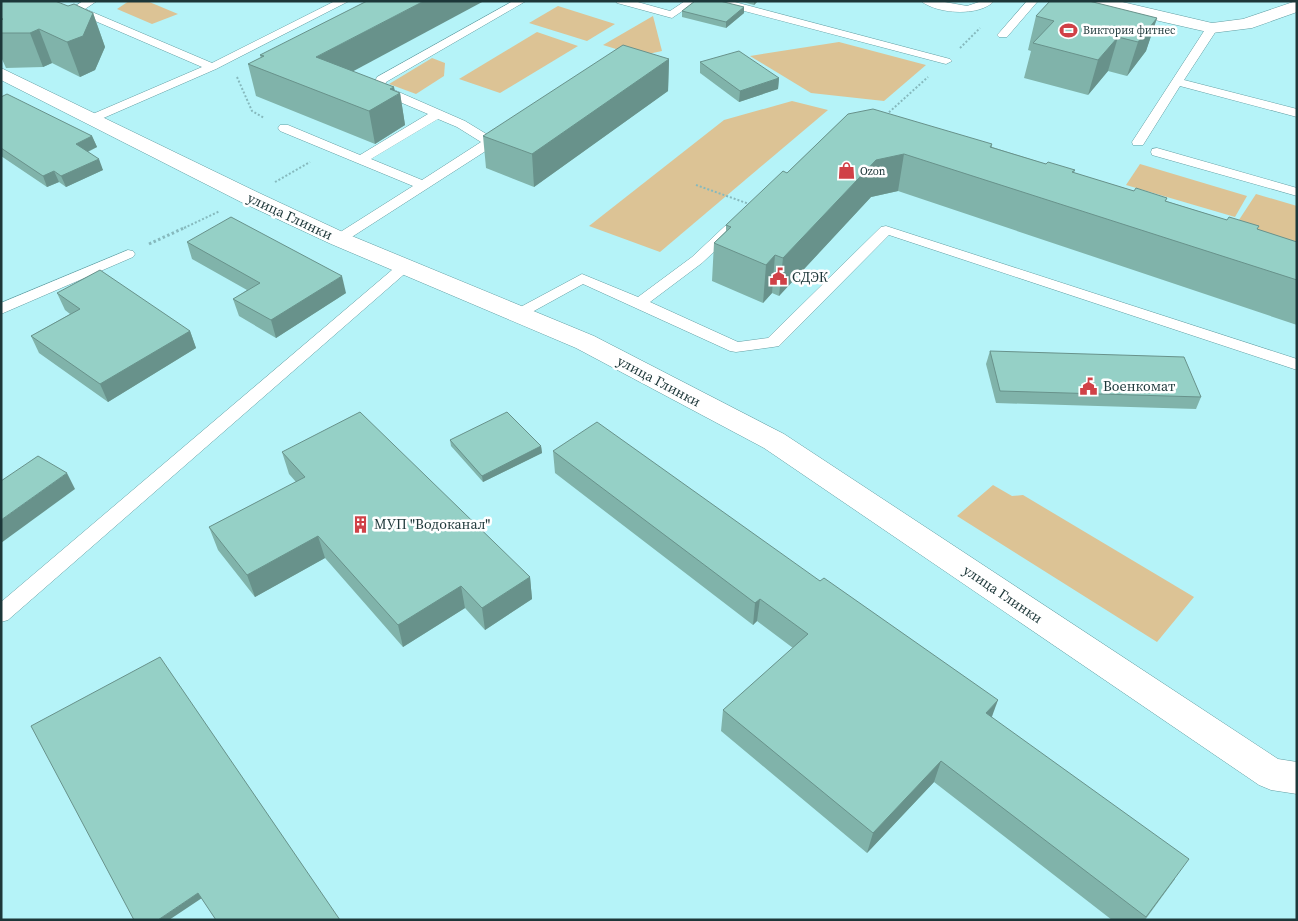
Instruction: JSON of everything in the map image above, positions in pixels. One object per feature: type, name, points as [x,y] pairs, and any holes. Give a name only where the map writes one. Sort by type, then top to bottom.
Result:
[{"type":"street","points":[[1095,1],[1219,28],[1246,24],[1297,6]]},
{"type":"street","name":"улица Глинки","points":[[1,73],[248,197],[338,239],[585,342],[774,440],[1284,776]]},
{"type":"lane","points":[[92,1],[76,9],[212,67]]},
{"type":"lane","points":[[316,1],[332,7]]},
{"type":"lane","points":[[92,119],[212,67],[344,1]]},
{"type":"lane","points":[[490,142],[461,124],[378,88],[381,80],[521,1]]},
{"type":"lane","points":[[621,1],[672,15],[692,1]]},
{"type":"lane","points":[[718,1],[946,61]]},
{"type":"lane","points":[[926,1],[959,9],[985,6],[990,1]]},
{"type":"lane","points":[[1003,35],[1033,1]]},
{"type":"lane","points":[[1138,142],[1178,82],[1219,28]]},
{"type":"lane","points":[[1178,82],[1297,113]]},
{"type":"lane","points":[[362,159],[437,114]]},
{"type":"lane","points":[[338,239],[490,142],[495,134],[511,124]]},
{"type":"lane","points":[[284,128],[423,185]]},
{"type":"lane","points":[[1157,152],[1297,192]]},
{"type":"lane","points":[[639,303],[697,260],[755,206]]},
{"type":"lane","points":[[518,314],[582,278],[736,347],[773,342],[886,230],[1297,365]]},
{"type":"lane","points":[[1,309],[128,254]]},
{"type":"lane","points":[[1,614],[404,267]]},
{"type":"path","points":[[229,58],[252,111],[284,128]]},
{"type":"path","points":[[248,197],[334,148]]},
{"type":"path","points":[[696,186],[755,206]]},
{"type":"path","points":[[128,254],[222,210]]},
{"type":"shaded area","points":[[129,1],[147,1],[178,14],[152,24],[117,9]]},
{"type":"shaded area","points":[[558,6],[615,24],[587,41],[529,23]]},
{"type":"shaded area","points":[[653,16],[662,51],[639,56],[603,45]]},
{"type":"shaded area","points":[[537,32],[578,46],[500,93],[459,79]]},
{"type":"shaded area","points":[[839,42],[926,65],[884,101],[811,93],[750,56]]},
{"type":"shaded area","points":[[432,58],[445,63],[444,76],[416,94],[389,84]]},
{"type":"shaded area","points":[[792,101],[828,110],[660,252],[589,226],[724,120]]},
{"type":"shaded area","points":[[1140,164],[1247,196],[1235,217],[1126,185]]},
{"type":"shaded area","points":[[1256,194],[1297,206],[1297,250],[1233,229]]},
{"type":"shaded area","points":[[993,485],[1012,496],[1023,495],[1194,597],[1157,642],[957,516]]},
{"type":"building","points":[[1,1],[55,1],[68,6],[74,4],[93,13],[83,36],[67,42],[39,29],[30,33],[1,33],[1,21],[3,19],[1,18]]},
{"type":"building","points":[[367,1],[424,1],[316,57],[394,87],[390,89],[400,93],[369,111],[248,64],[264,56],[260,55]]},
{"type":"building","points":[[695,1],[720,1],[744,7],[726,22],[682,11]]},
{"type":"building","points":[[1050,1],[1089,1],[1157,18],[1138,42],[1118,37],[1098,60],[1033,43],[1054,21],[1036,16]]},
{"type":"building","points":[[623,45],[669,59],[532,154],[483,136]]},
{"type":"building","points":[[739,51],[779,78],[740,91],[700,62]]},
{"type":"building","points":[[7,94],[92,136],[76,144],[99,159],[61,176],[54,171],[43,176],[1,148],[1,97]]},
{"type":"building","points":[[873,109],[992,144],[990,147],[1046,164],[1048,162],[1075,170],[1072,172],[1134,191],[1136,188],[1167,198],[1165,201],[1227,220],[1229,217],[1259,226],[1257,229],[1297,242],[1297,280],[904,154],[876,160],[783,258],[775,255],[766,265],[714,243],[731,227],[726,225],[783,171],[787,173],[848,114]]},
{"type":"building","points":[[231,217],[342,276],[271,320],[233,299],[260,283],[187,242]]},
{"type":"building","points":[[100,270],[190,331],[100,384],[31,336],[80,309],[57,293]]},
{"type":"building","name":"Военкомат","points":[[990,351],[1184,357],[1201,397],[1000,391]]},
{"type":"building","name":"МУП \"Водоканал\"","points":[[360,412],[530,577],[482,608],[461,586],[398,625],[318,536],[247,575],[209,527],[305,477],[282,452]]},
{"type":"building","points":[[507,412],[541,446],[482,476],[450,440]]},
{"type":"building","points":[[597,422],[820,581],[824,578],[998,700],[986,713],[1189,859],[1146,917],[941,761],[873,833],[723,710],[808,634],[760,599],[755,603],[553,451]]},
{"type":"building","points":[[38,456],[67,473],[1,520],[1,481]]},
{"type":"building","points":[[160,657],[340,920],[216,920],[198,893],[158,920],[134,920],[31,726]]},
{"type":"place","name":"Виктория фитнес","points":[[1069,30]]},
{"type":"place","name":"Ozon","points":[[846,171]]},
{"type":"place","name":"СДЭК","points":[[778,277]]},
{"type":"place","name":"Военкомат","points":[[1089,386]]},
{"type":"place","name":"МУП \"Водоканал\"","points":[[360,524]]}]
